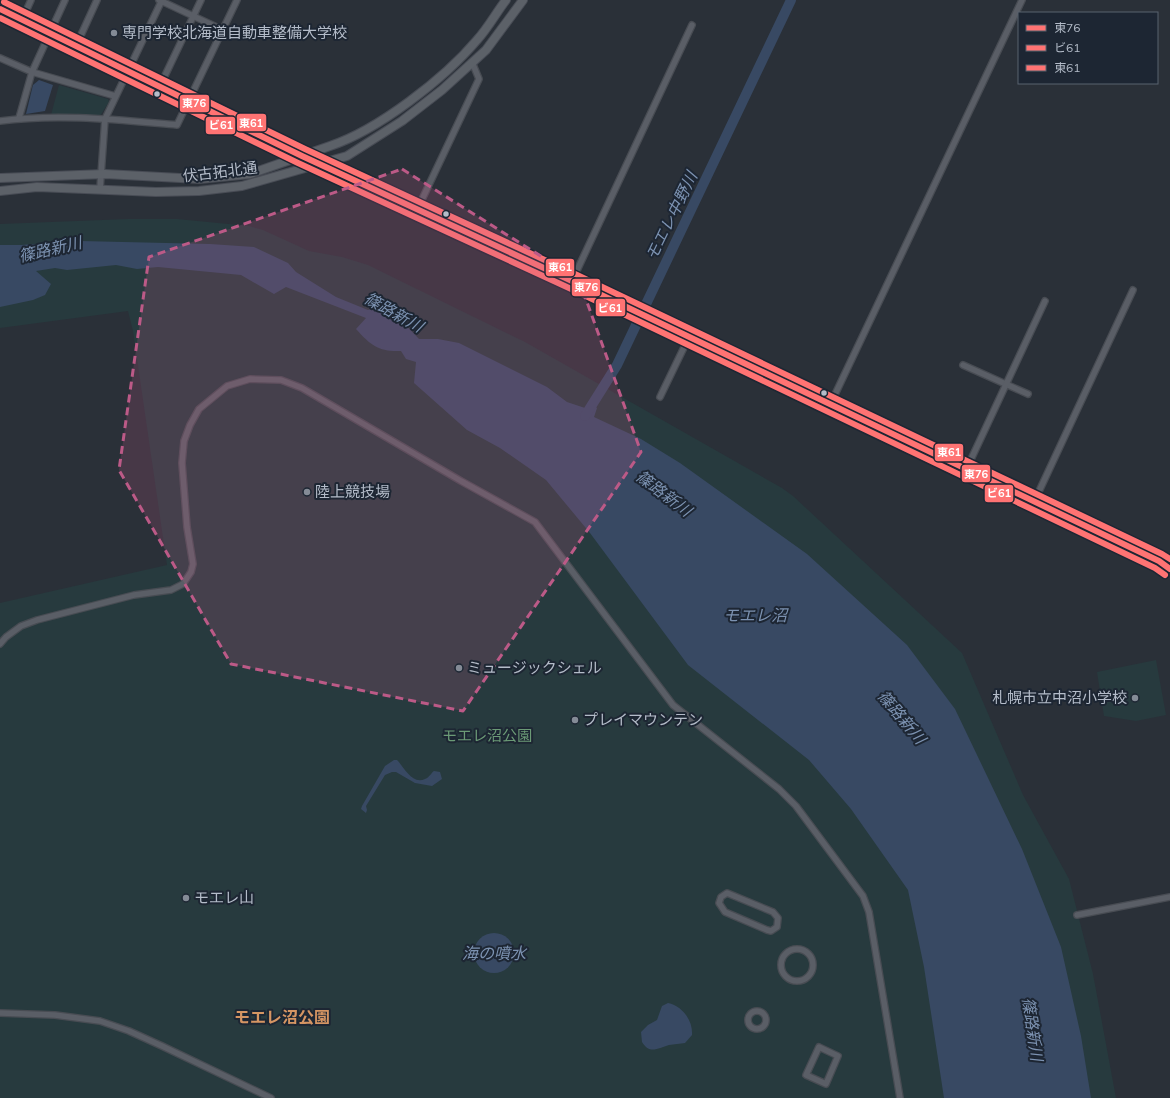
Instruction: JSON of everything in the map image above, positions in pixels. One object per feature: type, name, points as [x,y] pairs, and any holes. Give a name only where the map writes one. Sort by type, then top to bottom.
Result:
[{"type":"main road","name":"伏古拓北通","points":[[0,178],[101,174],[199,179],[250,174],[302,156],[341,142],[396,111],[435,80],[477,40],[506,0]]},
{"type":"main road","name":"伏古拓北通","points":[[0,191],[37,187],[156,192],[199,191],[242,186],[347,156],[402,121],[442,90],[486,50],[523,0]]},
{"type":"street","points":[[22,20],[31,0]]},
{"type":"street","points":[[19,118],[32,72],[65,0]]},
{"type":"street","points":[[76,46],[97,0]]},
{"type":"street","points":[[100,189],[105,119],[161,0],[223,30]]},
{"type":"street","points":[[160,86],[201,0]]},
{"type":"street","points":[[0,121],[19,118],[105,119],[177,125],[237,0]]},
{"type":"street","points":[[830,405],[1022,0]]},
{"type":"street","points":[[0,9],[302,156],[629,308],[1159,562],[1170,569]]},
{"type":"street","points":[[572,281],[692,25]]},
{"type":"street","points":[[1,60],[32,72],[115,96]]},
{"type":"street","points":[[417,210],[479,79],[472,62]]},
{"type":"street","points":[[1034,502],[1133,290]]},
{"type":"street","points":[[966,470],[1045,301]]},
{"type":"street","points":[[660,396],[689,337]]},
{"type":"street","points":[[963,365],[1028,394]]},
{"type":"street","points":[[0,644],[6,637],[21,626],[37,620],[134,595],[171,590],[182,584],[191,572],[193,556],[187,527],[182,455],[186,433],[194,416],[202,406],[220,391],[250,379],[272,379],[302,388],[534,522],[673,706],[779,789],[796,806],[863,896],[869,912],[900,1098]]},
{"type":"street","points":[[724,894],[731,894],[773,912],[778,918],[779,922],[774,930],[767,930],[725,912],[720,907],[720,900],[724,894]]},
{"type":"street","points":[[1077,915],[1170,897]]},
{"type":"street","points":[[791,950],[803,950],[812,959],[811,972],[802,980],[789,979],[782,970],[782,958],[791,950]]},
{"type":"street","points":[[0,1013],[55,1015],[100,1021],[129,1031],[271,1098]]},
{"type":"street","points":[[819,1047],[838,1056],[826,1084],[806,1075],[819,1047]]},
{"type":"highlighted area","points":[[402,169],[579,280],[641,452],[463,711],[231,664],[119,470],[149,257]]},
{"type":"green space","points":[[59,85],[108,99],[109,102],[100,116],[51,115]]},
{"type":"green space","name":"モエレ沼公園","points":[[128,219],[177,219],[249,226],[263,230],[309,251],[342,257],[368,265],[525,342],[782,488],[793,496],[962,653],[1023,795],[1069,879],[1093,974],[1116,1098],[0,1098],[0,603],[167,565],[133,331],[128,311],[0,328],[0,224]]},
{"type":"green space","name":"札幌市立中沼小学校","points":[[1156,660],[1166,715],[1136,721],[1104,716],[1097,672]]},
{"type":"water","points":[[39,80],[53,85],[45,111],[26,114],[33,85]]},
{"type":"water","name":"モエレ沼","points":[[80,241],[210,244],[254,247],[288,263],[296,272],[336,297],[368,310],[373,308],[399,318],[419,339],[438,339],[459,343],[547,387],[567,402],[585,408],[589,401],[597,408],[594,417],[641,439],[680,463],[807,554],[907,645],[955,709],[1022,849],[1061,947],[1081,1036],[1091,1098],[944,1098],[924,967],[908,890],[851,809],[809,760],[688,665],[590,533],[546,480],[500,448],[467,430],[414,383],[416,362],[406,359],[401,351],[387,350],[376,347],[361,335],[356,329],[366,318],[286,287],[274,294],[241,275],[158,267],[137,269],[116,265],[67,270],[55,268],[36,271],[51,284],[45,295],[33,300],[0,307],[0,245]]},
{"type":"water","points":[[394,760],[397,760],[416,780],[425,779],[434,771],[440,772],[442,779],[432,786],[415,783],[396,772],[385,775],[366,806],[366,813],[361,809],[362,806],[385,766]]},
{"type":"water","name":"海の噴水","points":[[494,933],[502,935],[508,939],[512,945],[514,953],[512,961],[508,967],[502,971],[494,973],[486,971],[480,967],[476,961],[474,953],[476,945],[480,939],[486,935]]},
{"type":"water","points":[[668,1003],[678,1007],[686,1014],[691,1024],[692,1035],[685,1043],[669,1045],[654,1050],[648,1048],[642,1042],[641,1032],[648,1025],[657,1020],[662,1006]]},
{"type":"waterway","name":"モエレ中野川","points":[[585,416],[617,365],[791,0]]},
{"type":"transit line","name":"東61","points":[[4,2],[305,149],[575,274],[1170,559]]},
{"type":"transit line","name":"東76","points":[[0,9],[302,156],[572,281],[1159,561],[1170,569]]},
{"type":"transit line","name":"ビ61","points":[[0,18],[298,163],[569,288],[1155,568],[1165,575]]},
{"type":"place","name":"専門学校北海道自動車整備大学校","points":[[114,33]]},
{"type":"place","name":"陸上競技場","points":[[307,492]]},
{"type":"place","name":"ミュージックシェル","points":[[459,668]]},
{"type":"place","name":"札幌市立中沼小学校","points":[[1135,698]]},
{"type":"place","name":"プレイマウンテン","points":[[575,720]]},
{"type":"place","name":"モエレ山","points":[[186,898]]},
{"type":"district","name":"モエレ沼公園","points":[[282,1017]]},
{"type":"water label","name":"篠路新川","points":[[50,249]]},
{"type":"water label","name":"篠路新川","points":[[394,312]]},
{"type":"water label","name":"篠路新川","points":[[664,493]]},
{"type":"water label","name":"篠路新川","points":[[902,717]]},
{"type":"water label","name":"篠路新川","points":[[1033,1029]]}]
